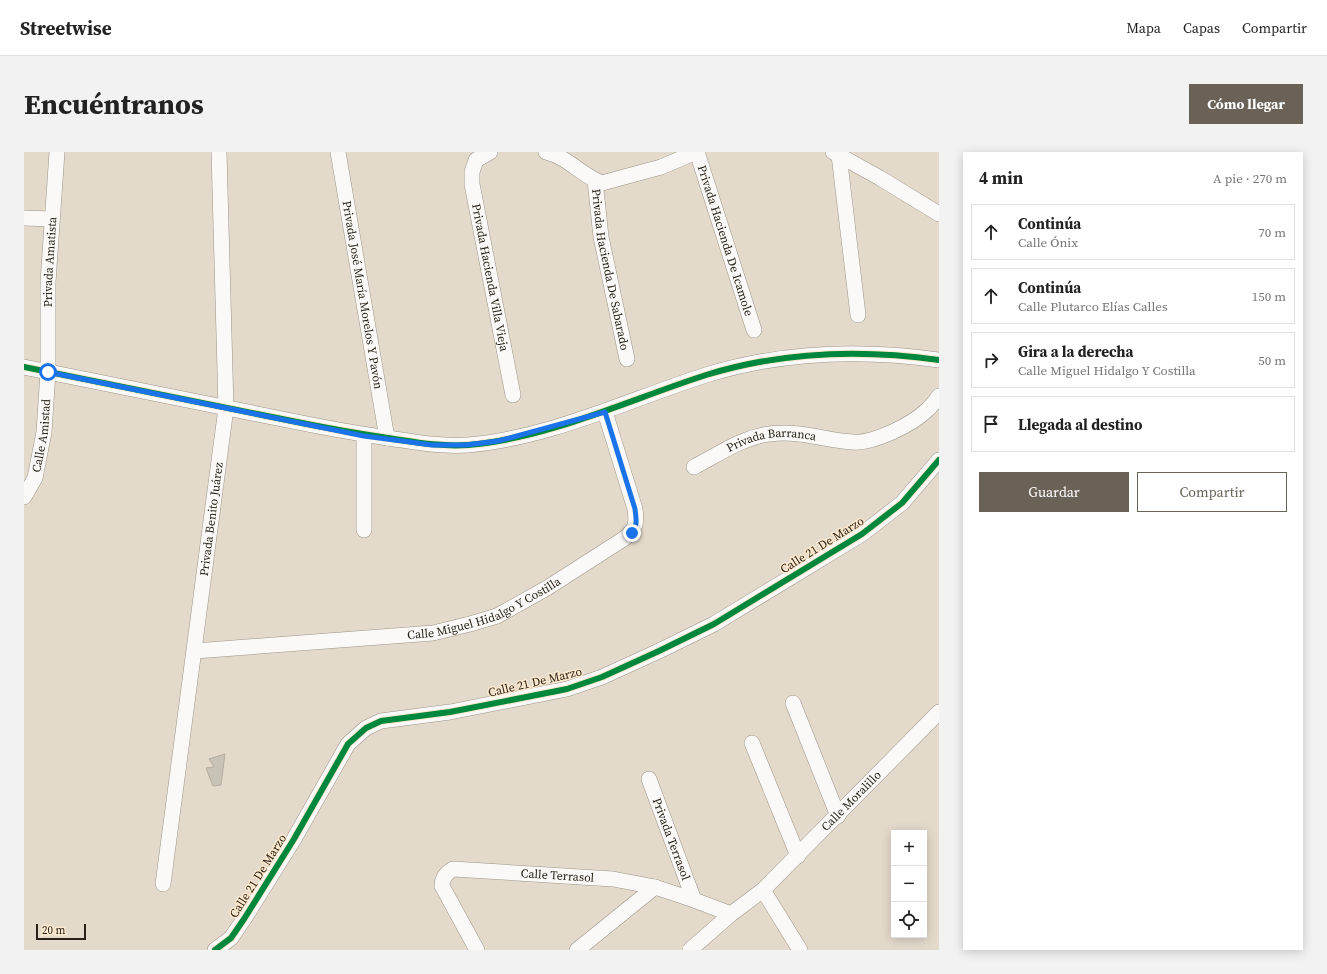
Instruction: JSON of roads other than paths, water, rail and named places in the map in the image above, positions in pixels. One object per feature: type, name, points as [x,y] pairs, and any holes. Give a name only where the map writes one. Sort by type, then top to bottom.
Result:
[{"type":"street","name":"Privada Amatista","points":[[48,372],[48,282],[57,152]]},
{"type":"street","name":"Privada Benito Juárez","points":[[163,884],[226,408],[219,152]]},
{"type":"street","name":"Privada José María Morelos Y Pavón","points":[[338,152],[387,438]]},
{"type":"street","name":"Privada Hacienda Villa Vieja","points":[[490,152],[476,160],[472,172],[472,184],[513,395]]},
{"type":"street","points":[[546,152],[565,160],[602,183],[643,172],[696,152]]},
{"type":"street","name":"Privada Hacienda De Icamole","points":[[696,152],[754,330]]},
{"type":"street","points":[[836,154],[939,214]]},
{"type":"street","points":[[836,154],[858,315]]},
{"type":"street","name":"Privada Hacienda De Sabarado","points":[[595,180],[602,237],[627,359]]},
{"type":"street","points":[[24,218],[52,219]]},
{"type":"street","points":[[24,367],[364,436],[432,445],[466,445],[492,442],[605,412],[707,375],[750,364],[800,356],[869,354],[939,360]]},
{"type":"street","name":"Calle Amistad","points":[[24,497],[35,478],[44,432],[48,372]]},
{"type":"street","name":"Privada Barranca","points":[[694,467],[752,439],[768,434],[797,432],[854,442],[878,437],[914,420],[927,411],[939,396]]},
{"type":"street","name":"Calle Miguel Hidalgo Y Costilla","points":[[195,651],[433,633],[498,616],[548,588],[624,538],[635,528],[635,509],[605,412]]},
{"type":"street","points":[[364,436],[364,530]]},
{"type":"street","name":"Calle 21 De Marzo","points":[[215,950],[231,938],[244,920],[294,839],[348,744],[366,728],[381,721],[450,712],[567,689],[602,677],[652,654],[714,624],[862,534],[902,503],[939,460]]},
{"type":"street","points":[[793,702],[838,816]]},
{"type":"street","name":"Calle Moralillo","points":[[690,950],[731,914],[763,890],[838,816],[939,712]]},
{"type":"street","points":[[752,743],[798,856]]},
{"type":"street","name":"Privada Terrasol","points":[[649,779],[694,900]]},
{"type":"street","name":"Calle Terrasol","points":[[477,950],[442,886],[442,880],[453,869],[613,879],[656,888]]},
{"type":"street","points":[[580,949],[656,888],[731,914]]},
{"type":"street","points":[[763,890],[800,950]]}]
